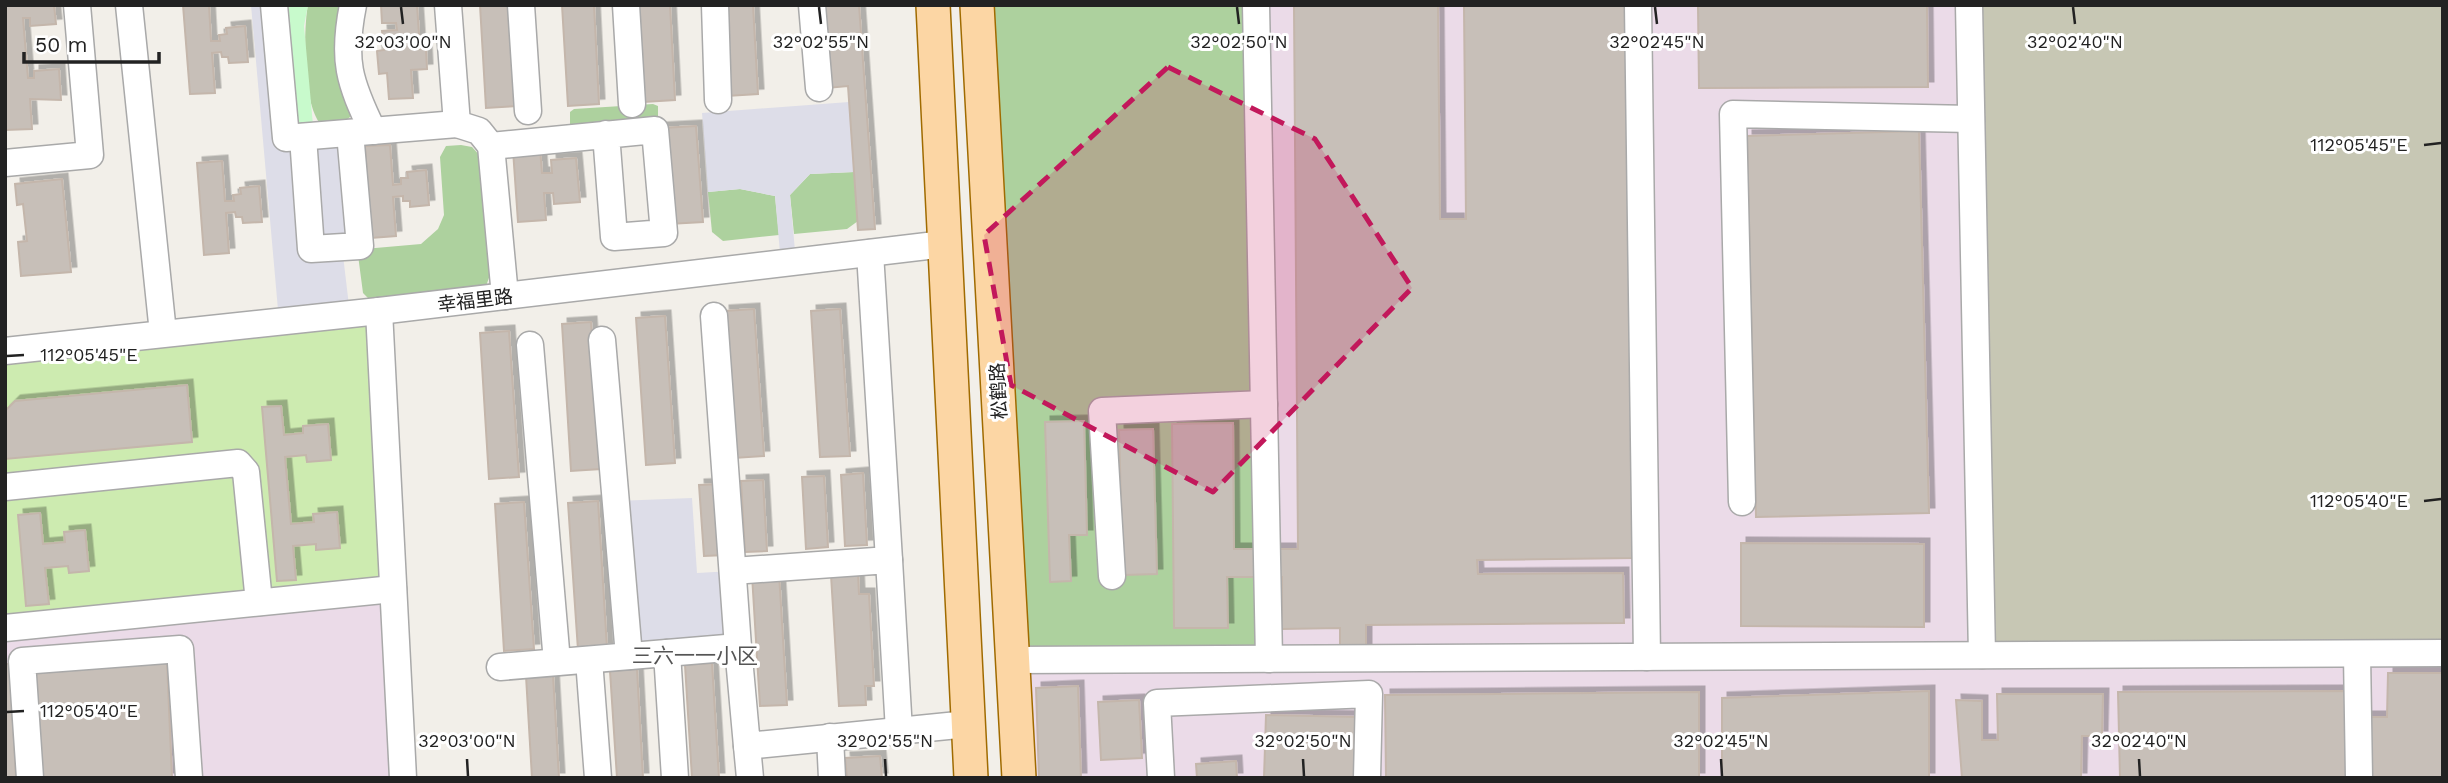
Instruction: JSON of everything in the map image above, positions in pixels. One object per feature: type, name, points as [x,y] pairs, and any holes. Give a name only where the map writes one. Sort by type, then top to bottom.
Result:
[{"type":"main road","points":[[933,5],[971,778]]},
{"type":"main road","name":"松鹤路","points":[[976,5],[1019,778]]},
{"type":"street","points":[[5,163],[90,155],[77,5]]},
{"type":"street","points":[[129,5],[163,333]]},
{"type":"street","points":[[274,5],[286,138],[457,124],[479,131],[491,146],[505,296]]},
{"type":"street","points":[[303,137],[311,249],[360,246],[362,132],[347,60],[346,38],[353,5]]},
{"type":"street","points":[[448,5],[457,124]]},
{"type":"street","points":[[521,5],[528,111]]},
{"type":"street","points":[[626,5],[632,104]]},
{"type":"street","points":[[715,5],[718,100]]},
{"type":"street","points":[[812,5],[819,88]]},
{"type":"street","points":[[1256,5],[1269,659]]},
{"type":"street","points":[[1638,5],[1647,657]]},
{"type":"street","points":[[1969,5],[1982,655]]},
{"type":"street","points":[[1742,502],[1733,114],[1971,119]]},
{"type":"street","points":[[491,146],[606,134]]},
{"type":"street","name":"幸福里路","points":[[5,351],[379,312],[944,244]]},
{"type":"street","points":[[870,253],[899,731]]},
{"type":"street","points":[[379,312],[403,778]]},
{"type":"street","points":[[714,316],[750,778]]},
{"type":"street","points":[[602,340],[629,656]]},
{"type":"street","points":[[530,345],[557,662]]},
{"type":"street","points":[[1112,576],[1102,411],[1264,404]]},
{"type":"street","points":[[5,487],[238,463],[246,471],[259,602]]},
{"type":"street","points":[[733,571],[889,560]]},
{"type":"street","points":[[5,628],[393,589]]},
{"type":"street","points":[[499,667],[738,647]]},
{"type":"street","points":[[30,778],[22,661],[180,649],[189,778]]},
{"type":"street","points":[[667,653],[675,778]]},
{"type":"street","points":[[1013,660],[2443,653]]},
{"type":"street","points":[[2357,654],[2359,778]]},
{"type":"street","points":[[589,660],[598,778]]},
{"type":"street","points":[[1161,778],[1157,703],[1370,694],[1367,778]]},
{"type":"street","points":[[747,746],[968,724]]},
{"type":"street","points":[[830,737],[832,778]]},
{"type":"highlighted area","points":[[1168,67],[1315,139],[1412,288],[1213,492],[1011,385],[984,235]]},
{"type":"shaded area","points":[[251,5],[274,5],[286,138],[350,133],[360,246],[342,247],[350,314],[279,321]]},
{"type":"shaded area","points":[[977,5],[1969,5],[2443,653],[2443,778],[1019,778]]},
{"type":"shaded area","points":[[1969,5],[2443,5],[2443,653],[1982,655]]},
{"type":"shaded area","points":[[849,102],[854,172],[810,174],[790,195],[796,262],[781,264],[775,196],[740,189],[708,192],[702,113]]},
{"type":"shaded area","points":[[692,498],[697,573],[733,571],[738,647],[629,656],[616,501]]},
{"type":"shaded area","points":[[393,589],[403,778],[5,778],[5,628]]},
{"type":"green space","points":[[274,5],[308,5],[304,26],[314,136],[286,138]]},
{"type":"green space","points":[[308,5],[344,5],[351,111],[350,117],[344,122],[322,125],[311,103],[305,50]]},
{"type":"green space","points":[[977,5],[1256,5],[1269,659],[1013,660]]},
{"type":"green space","points":[[653,104],[658,106],[658,123],[570,128],[570,112],[574,109]]},
{"type":"green space","points":[[446,146],[472,147],[481,157],[490,275],[486,286],[369,299],[363,293],[358,255],[364,249],[421,244],[438,229],[444,215],[440,157]]},
{"type":"green space","points":[[854,172],[858,221],[847,229],[794,234],[790,195],[810,174]]},
{"type":"green space","points":[[740,189],[775,196],[779,235],[723,241],[712,232],[708,192]]},
{"type":"green space","points":[[379,311],[393,589],[5,628],[5,351]]},
{"type":"building","points":[[5,5],[54,5],[56,24],[30,26],[30,18],[23,18],[28,78],[34,78],[34,71],[59,69],[61,100],[30,99],[32,129],[5,130]]},
{"type":"building","points":[[183,5],[209,5],[211,41],[220,41],[219,35],[227,34],[226,28],[245,26],[248,62],[229,63],[228,57],[222,57],[221,52],[212,53],[215,93],[190,94]]},
{"type":"building","points":[[381,5],[417,5],[420,49],[426,49],[427,69],[411,70],[413,98],[389,99],[387,73],[379,74],[377,51],[384,50],[382,31],[397,30],[396,23],[382,23]]},
{"type":"building","points":[[480,5],[511,5],[517,106],[486,108]]},
{"type":"building","points":[[562,5],[594,5],[599,104],[568,106]]},
{"type":"building","points":[[638,5],[670,5],[675,100],[644,102]]},
{"type":"building","points":[[721,5],[753,5],[758,94],[727,96]]},
{"type":"building","points":[[822,5],[859,5],[875,229],[858,230],[848,86],[827,88]]},
{"type":"building","points":[[1294,5],[1438,5],[1440,219],[1466,219],[1464,5],[1629,5],[1634,558],[1477,560],[1478,574],[1623,573],[1624,623],[1366,625],[1366,649],[1340,649],[1340,628],[1282,629],[1282,577],[1227,577],[1228,628],[1174,628],[1172,424],[1233,423],[1234,549],[1298,549]]},
{"type":"building","points":[[1698,5],[1927,5],[1928,87],[1699,88]]},
{"type":"building","points":[[696,126],[703,222],[669,224],[662,128]]},
{"type":"building","points":[[1919,131],[1929,513],[1756,517],[1747,136]]},
{"type":"building","points":[[390,145],[393,185],[401,184],[401,178],[408,178],[407,172],[426,170],[429,205],[410,207],[410,201],[403,201],[403,196],[393,197],[396,236],[371,238],[365,146]]},
{"type":"building","points":[[540,148],[542,173],[552,173],[551,160],[576,158],[580,202],[554,204],[553,193],[544,193],[546,220],[518,222],[513,150]]},
{"type":"building","points":[[222,161],[225,201],[234,201],[233,195],[241,194],[240,188],[259,186],[262,222],[243,223],[242,217],[236,217],[235,212],[226,213],[229,253],[204,255],[197,163]]},
{"type":"building","points":[[62,179],[71,272],[21,276],[18,242],[27,241],[23,204],[17,205],[15,184]]},
{"type":"building","points":[[754,309],[764,456],[734,458],[724,311]]},
{"type":"building","points":[[840,309],[850,456],[820,457],[811,311]]},
{"type":"building","points":[[665,316],[675,463],[646,465],[636,318]]},
{"type":"building","points":[[591,322],[601,469],[571,471],[562,324]]},
{"type":"building","points":[[509,331],[519,477],[489,479],[480,333]]},
{"type":"building","points":[[187,385],[192,442],[5,459],[5,411],[15,401]]},
{"type":"building","points":[[281,406],[284,435],[303,433],[303,426],[328,424],[331,460],[307,462],[306,455],[285,457],[291,524],[314,522],[313,514],[337,512],[340,548],[316,550],[316,544],[293,546],[296,580],[277,581],[262,407]]},
{"type":"building","points":[[1084,421],[1087,535],[1069,535],[1071,581],[1050,582],[1045,422]]},
{"type":"building","points":[[1153,429],[1157,574],[1123,575],[1119,430]]},
{"type":"building","points":[[863,473],[867,545],[845,546],[841,475]]},
{"type":"building","points":[[824,476],[828,547],[806,549],[802,477]]},
{"type":"building","points":[[763,480],[767,551],[745,552],[741,481]]},
{"type":"building","points":[[722,484],[726,555],[704,556],[699,485]]},
{"type":"building","points":[[598,501],[607,648],[578,650],[568,503]]},
{"type":"building","points":[[524,502],[534,649],[504,651],[495,504]]},
{"type":"building","points":[[40,513],[43,544],[65,542],[64,532],[85,530],[89,571],[69,573],[68,566],[45,568],[49,604],[26,606],[18,515]]},
{"type":"building","points":[[1741,543],[1924,544],[1924,627],[1741,626]]},
{"type":"building","points":[[779,573],[787,705],[760,706],[752,575]]},
{"type":"building","points":[[858,573],[859,594],[869,594],[874,686],[865,686],[866,705],[839,706],[831,575]]},
{"type":"building","points":[[167,662],[172,778],[35,778],[30,668]]},
{"type":"building","points":[[712,663],[719,778],[692,778],[685,665]]},
{"type":"building","points":[[5,664],[10,664],[16,778],[5,778]]},
{"type":"building","points":[[637,669],[643,778],[617,778],[610,671]]},
{"type":"building","points":[[2388,673],[2443,673],[2443,778],[2363,778],[2363,717],[2387,717]]},
{"type":"building","points":[[553,675],[559,778],[532,778],[526,676]]},
{"type":"building","points":[[1078,686],[1081,778],[1039,778],[1036,688]]},
{"type":"building","points":[[1929,691],[1929,778],[1722,778],[1722,698]]},
{"type":"building","points":[[2346,691],[2347,778],[2120,778],[2118,692]]},
{"type":"building","points":[[1699,692],[1699,778],[1386,778],[1385,695]]},
{"type":"building","points":[[1997,694],[2103,694],[2102,736],[2082,736],[2081,778],[1962,778],[1956,700],[1982,701],[1982,740],[1998,740]]},
{"type":"building","points":[[1139,700],[1142,758],[1101,760],[1098,702]]},
{"type":"building","points":[[1266,715],[1359,717],[1358,778],[1264,778]]},
{"type":"building","points":[[880,756],[882,778],[847,778],[845,758]]},
{"type":"building","points":[[1236,761],[1237,778],[1197,778],[1196,764]]},
{"type":"district","name":"三六一一小区","points":[[695,656]]}]
